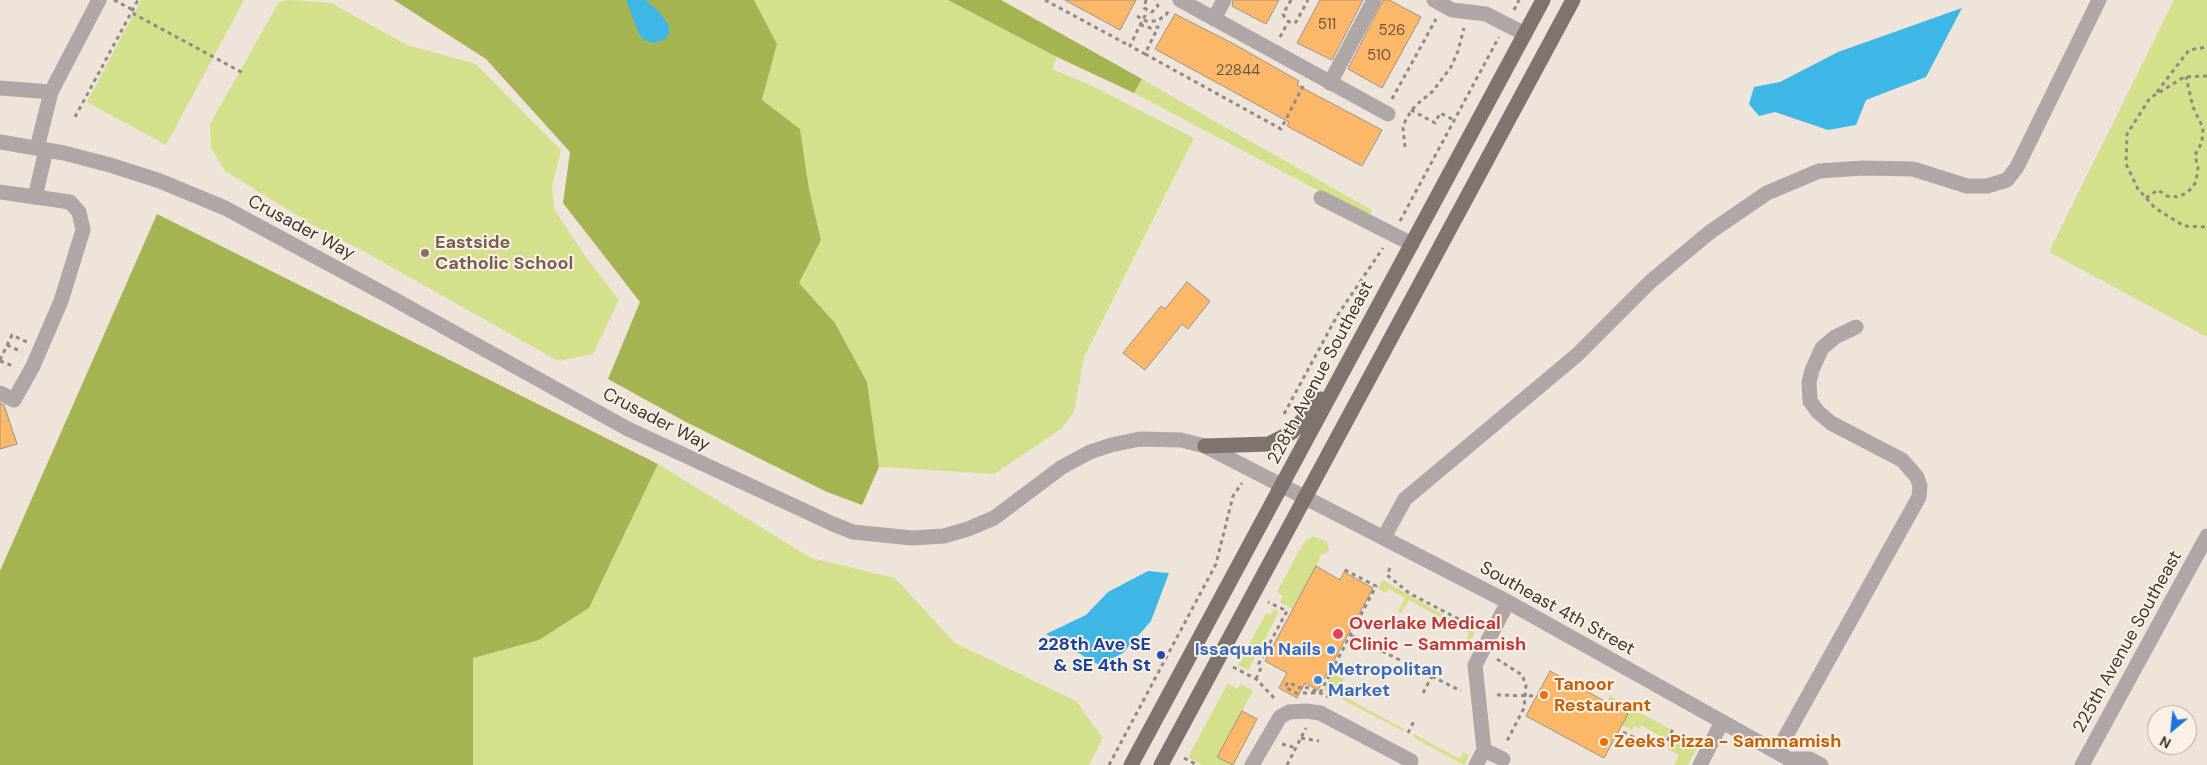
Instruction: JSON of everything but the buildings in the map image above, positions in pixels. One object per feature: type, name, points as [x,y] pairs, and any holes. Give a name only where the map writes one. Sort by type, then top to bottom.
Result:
[{"type":"main road","name":"228th Avenue Southeast","points":[[1132,765],[1543,0]]},
{"type":"main road","points":[[1161,765],[1573,0]]},
{"type":"main road","points":[[1205,446],[1269,444],[1292,432],[1318,404],[1355,350]]},
{"type":"street","points":[[34,197],[50,92],[100,0]]},
{"type":"street","points":[[1214,19],[1224,0]]},
{"type":"street","points":[[1330,83],[1374,0]]},
{"type":"street","points":[[1384,537],[1404,499],[1577,355],[1665,270],[1710,232],[1767,193],[1819,171],[1863,168],[1913,169],[1967,186],[1987,186],[2007,180],[2017,166],[2099,0]]},
{"type":"street","points":[[1438,2],[1452,10],[1486,14],[1525,34]]},
{"type":"street","points":[[1175,4],[1214,19],[1386,114]]},
{"type":"street","points":[[0,88],[50,92]]},
{"type":"street","name":"Crusader Way","points":[[0,142],[42,149],[110,165],[160,180],[224,208],[381,292],[628,429],[853,532],[912,538],[944,536],[968,530],[994,518],[1062,467],[1090,452],[1140,439],[1181,440],[1205,446],[1304,497]]},
{"type":"street","points":[[0,192],[70,202],[80,212],[83,230],[61,301],[33,366],[14,400],[0,392]]},
{"type":"street","points":[[1321,198],[1392,236],[1412,244]]},
{"type":"street","points":[[1787,759],[1919,497],[1920,486],[1917,477],[1906,464],[1831,423],[1818,412],[1810,401],[1812,370],[1822,348],[1835,337],[1856,327]]},
{"type":"street","name":"Southeast 4th Street","points":[[1304,497],[1508,602],[1787,759],[1810,759],[1822,765]]},
{"type":"street","name":"225th Avenue Southeast","points":[[2082,765],[2207,536]]},
{"type":"street","points":[[1476,765],[1484,750],[1475,665],[1508,602]]},
{"type":"street","points":[[1252,765],[1280,716],[1289,712],[1306,711],[1320,713],[1411,761]]},
{"type":"street","points":[[1700,765],[1722,722]]},
{"type":"street","points":[[1484,750],[1504,753]]},
{"type":"path","points":[[114,0],[133,10],[134,14],[243,73]]},
{"type":"path","points":[[75,117],[138,0]]},
{"type":"path","points":[[1045,0],[1280,129],[1310,73]]},
{"type":"path","points":[[1053,4],[1055,0]]},
{"type":"path","points":[[1130,46],[1147,11],[1144,4],[1146,0]]},
{"type":"path","points":[[1147,11],[1156,10],[1158,6],[1155,0]]},
{"type":"path","points":[[1291,0],[1284,14],[1286,20],[1292,23],[1296,22],[1308,0]]},
{"type":"path","points":[[1282,417],[1337,316],[1392,236],[1519,0]]},
{"type":"path","points":[[1386,114],[1438,2]]},
{"type":"path","points":[[1137,16],[1151,22],[1162,19],[1175,4]]},
{"type":"path","points":[[1405,147],[1403,128],[1411,110],[1433,91],[1451,67],[1463,34],[1466,11]]},
{"type":"path","points":[[1140,26],[1158,27],[1145,54]]},
{"type":"path","points":[[2156,94],[2189,50],[2207,47]]},
{"type":"path","points":[[2207,76],[2186,77],[2150,98],[2127,134],[2126,164],[2138,189],[2155,208],[2184,226],[2207,228]]},
{"type":"path","points":[[2146,198],[2158,190],[2168,196],[2178,197],[2188,192],[2196,182],[2198,168],[2195,155],[2202,142],[2203,128],[2200,118],[2195,112],[2186,77]]},
{"type":"path","points":[[1411,110],[1435,123],[1440,113],[1454,120]]},
{"type":"path","points":[[15,368],[0,360],[12,334],[27,342]]},
{"type":"path","points":[[8,345],[22,352]]},
{"type":"path","points":[[1109,765],[1216,564],[1233,496],[1239,486],[1257,472]]},
{"type":"path","points":[[1390,568],[1387,575],[1399,586],[1470,625]]},
{"type":"path","points":[[1297,693],[1286,687],[1288,682],[1300,688],[1301,685],[1320,693],[1376,586],[1343,569]]},
{"type":"path","points":[[1256,679],[1261,668],[1259,663],[1287,611],[1268,602]]},
{"type":"path","points":[[1351,635],[1364,642]]},
{"type":"path","points":[[1498,650],[1494,657],[1522,675],[1526,685],[1527,696],[1524,708],[1504,753]]},
{"type":"path","points":[[1382,651],[1461,691]]},
{"type":"path","points":[[1233,667],[1256,679],[1276,700]]},
{"type":"path","points":[[1423,693],[1432,676]]},
{"type":"path","points":[[1498,695],[1537,696]]},
{"type":"path","points":[[1408,734],[1414,721]]},
{"type":"path","points":[[1287,765],[1307,725]]},
{"type":"path","points":[[1623,732],[1639,740],[1662,744],[1666,743],[1674,727]]},
{"type":"path","points":[[1301,738],[1320,741]]},
{"type":"path","points":[[1279,744],[1296,748]]},
{"type":"path","points":[[1184,758],[1196,765]]},
{"type":"green space","points":[[141,0],[244,0],[166,145],[87,102]]},
{"type":"green space","points":[[289,0],[331,3],[407,45],[476,64],[561,150],[552,186],[554,209],[583,253],[619,300],[593,354],[558,361],[365,252],[311,224],[225,171],[211,148],[210,124],[279,2]]},
{"type":"green space","points":[[394,0],[754,0],[777,44],[762,100],[800,129],[809,189],[821,240],[799,283],[835,323],[867,382],[879,467],[862,505],[827,492],[686,422],[608,379],[640,302],[563,203],[570,152],[486,59]]},
{"type":"green space","points":[[754,0],[948,0],[1057,57],[1052,69],[1088,84],[1194,138],[1084,357],[1074,412],[1061,429],[994,474],[879,467],[867,382],[835,323],[799,283],[821,240],[809,189],[800,129],[762,101],[777,44]]},
{"type":"green space","points":[[948,0],[1001,0],[1142,79],[1134,93],[1057,57]]},
{"type":"green space","points":[[2174,0],[2207,0],[2207,337],[2049,252]]},
{"type":"green space","points":[[1142,79],[1372,210],[1369,216],[1134,93]]},
{"type":"green space","points":[[157,214],[658,464],[589,608],[539,640],[473,658],[473,765],[0,765],[0,571]]},
{"type":"green space","points":[[658,464],[811,558],[895,578],[955,643],[1076,701],[1103,738],[1089,765],[473,765],[473,657],[539,640],[589,608]]},
{"type":"green space","points":[[1313,536],[1327,542],[1329,550],[1327,553],[1322,554],[1293,609],[1280,602],[1283,596],[1277,592],[1304,542]]},
{"type":"green space","points":[[1383,580],[1475,633],[1467,647],[1462,646],[1469,633],[1409,600],[1401,613],[1398,611],[1405,598],[1389,589],[1386,593],[1378,588]]},
{"type":"green space","points":[[1274,609],[1279,612],[1248,670],[1238,665],[1266,613],[1270,615]]},
{"type":"green space","points":[[1332,673],[1344,679],[1337,693],[1404,729],[1403,731],[1324,690]]},
{"type":"green space","points":[[1228,683],[1237,689],[1241,684],[1253,691],[1217,756],[1233,765],[1202,765],[1188,757]]},
{"type":"green space","points":[[1610,696],[1670,729],[1665,739],[1641,725],[1639,729],[1634,726],[1632,730],[1622,725],[1628,714],[1607,702]]},
{"type":"green space","points":[[1675,732],[1699,744],[1688,765],[1674,765],[1679,755],[1668,749],[1668,744]]},
{"type":"green space","points":[[1414,734],[1460,759],[1463,752],[1469,756],[1464,765],[1418,740],[1413,736]]},
{"type":"water","points":[[626,0],[646,0],[659,12],[669,25],[669,34],[664,40],[654,43],[646,41],[640,36]]},
{"type":"water","points":[[1962,8],[1926,77],[1866,100],[1856,125],[1828,130],[1775,112],[1759,116],[1749,104],[1754,87],[1780,82],[1838,52]]},
{"type":"water","points":[[1148,571],[1169,573],[1151,621],[1123,653],[1099,665],[1046,634],[1086,615],[1108,592]]},
{"type":"place","name":"Eastside Catholic School","points":[[425,253]]},
{"type":"place","name":"Overlake Medical Clinic - Sammamish","points":[[1338,634]]},
{"type":"place","name":"Issaquah Nails","points":[[1331,650]]},
{"type":"place","name":"228th Ave SE & SE 4th St","points":[[1161,655]]},
{"type":"place","name":"Metropolitan Market","points":[[1318,680]]},
{"type":"place","name":"Tanoor Restaurant","points":[[1544,695]]},
{"type":"place","name":"Zeeks Pizza - Sammamish","points":[[1604,742]]}]
